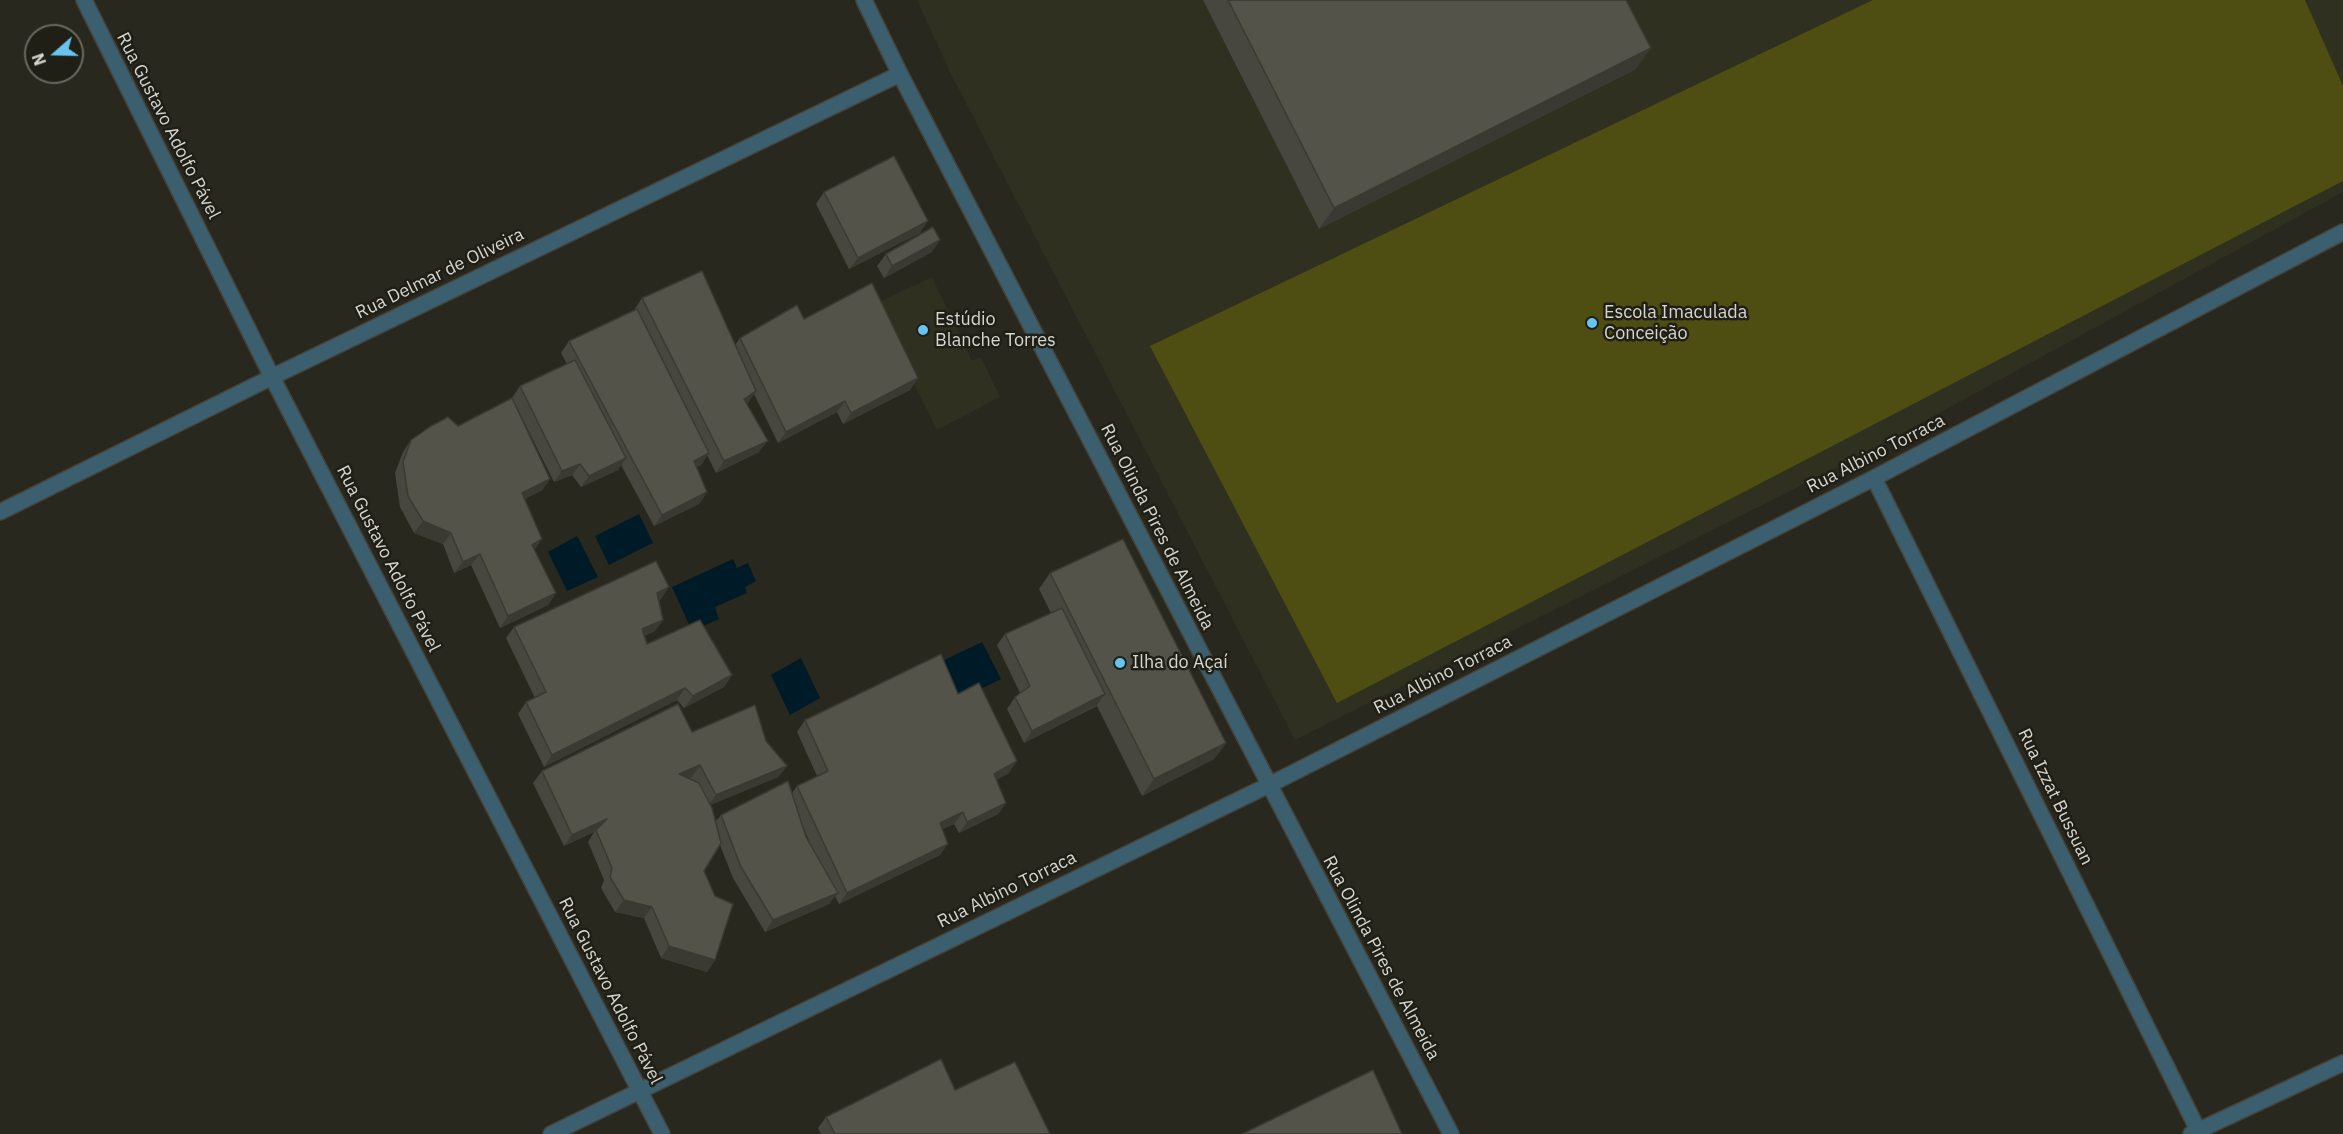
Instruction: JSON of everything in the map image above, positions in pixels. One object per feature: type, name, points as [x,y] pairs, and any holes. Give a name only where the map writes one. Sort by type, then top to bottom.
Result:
[{"type":"street","name":"Rua Gustavo Adolfo Pável","points":[[84,0],[272,377],[662,1134]]},
{"type":"street","name":"Rua Olinda Pires de Almeida","points":[[864,0],[900,74],[1451,1134]]},
{"type":"street","name":"Rua Delmar de Oliveira","points":[[0,512],[272,377],[900,74]]},
{"type":"street","name":"Rua Albino Torraca","points":[[551,1134],[1269,785],[1874,477],[2343,232]]},
{"type":"street","name":"Rua Izzat Bussuan","points":[[1874,477],[2197,1133]]},
{"type":"street","points":[[2197,1133],[2343,1063]]},
{"type":"shaded area","name":"Escola Imaculada Conceição","points":[[917,0],[2343,0],[2343,192],[1864,454],[1295,740],[950,72]]},
{"type":"shaded area","name":"Escola Imaculada Conceição","points":[[1873,0],[2305,0],[2343,86],[2343,181],[1337,703],[1150,346]]},
{"type":"shaded area","name":"Estúdio Blanche Torres","points":[[932,277],[972,361],[981,357],[1000,397],[937,430],[875,304]]},
{"type":"water","points":[[639,514],[653,543],[609,565],[595,536]]},
{"type":"water","points":[[577,536],[598,577],[567,591],[548,552]]},
{"type":"water","points":[[733,559],[737,568],[748,563],[756,581],[745,587],[747,593],[715,607],[719,619],[692,631],[672,587]]},
{"type":"water","points":[[982,642],[1001,679],[958,700],[940,662]]},
{"type":"water","points":[[801,658],[820,698],[790,715],[771,675]]},
{"type":"building","points":[[1228,0],[1626,0],[1651,48],[1334,208]]},
{"type":"building","points":[[894,156],[928,221],[858,258],[824,192]]},
{"type":"building","points":[[933,227],[940,240],[892,266],[886,254]]},
{"type":"building","points":[[702,271],[756,391],[744,399],[768,441],[724,461],[642,298]]},
{"type":"building","points":[[872,283],[918,378],[851,413],[845,401],[786,432],[740,338],[797,305],[804,319]]},
{"type":"building","points":[[637,309],[709,453],[694,461],[707,492],[662,515],[569,341]]},
{"type":"building","points":[[575,360],[626,458],[589,476],[580,464],[562,471],[520,386]]},
{"type":"building","points":[[512,398],[550,479],[522,493],[542,539],[532,545],[556,593],[508,616],[480,554],[463,562],[451,533],[423,521],[408,496],[403,462],[411,440],[431,426],[448,417],[458,426]]},
{"type":"building","name":"Ilha do Açaí","points":[[1123,539],[1226,743],[1154,779],[1050,573]]},
{"type":"building","points":[[656,561],[669,587],[657,593],[663,620],[642,629],[647,644],[700,620],[732,675],[693,696],[685,688],[552,755],[526,702],[546,692],[514,627]]},
{"type":"building","points":[[1062,608],[1105,694],[1032,731],[1015,697],[1030,686],[1005,634]]},
{"type":"building","points":[[941,654],[958,694],[979,683],[1017,761],[994,774],[1006,803],[967,822],[963,812],[940,823],[948,844],[847,893],[797,786],[828,771],[805,720]]},
{"type":"building","points":[[678,704],[692,732],[755,705],[766,741],[787,766],[716,795],[700,765],[679,774],[699,783],[712,808],[721,843],[704,871],[715,896],[733,904],[715,960],[669,946],[652,907],[624,900],[610,877],[612,868],[596,830],[607,819],[572,835],[542,771]]},
{"type":"building","points":[[788,781],[806,837],[838,893],[773,920],[741,867],[721,815]]},
{"type":"building","points":[[941,1059],[955,1090],[1015,1062],[1050,1134],[835,1134],[826,1117]]},
{"type":"building","points":[[1373,1070],[1402,1134],[1242,1134]]},
{"type":"place","name":"Escola Imaculada Conceição","points":[[1592,323]]},
{"type":"place","name":"Estúdio Blanche Torres","points":[[923,330]]},
{"type":"place","name":"Ilha do Açaí","points":[[1120,663]]}]
